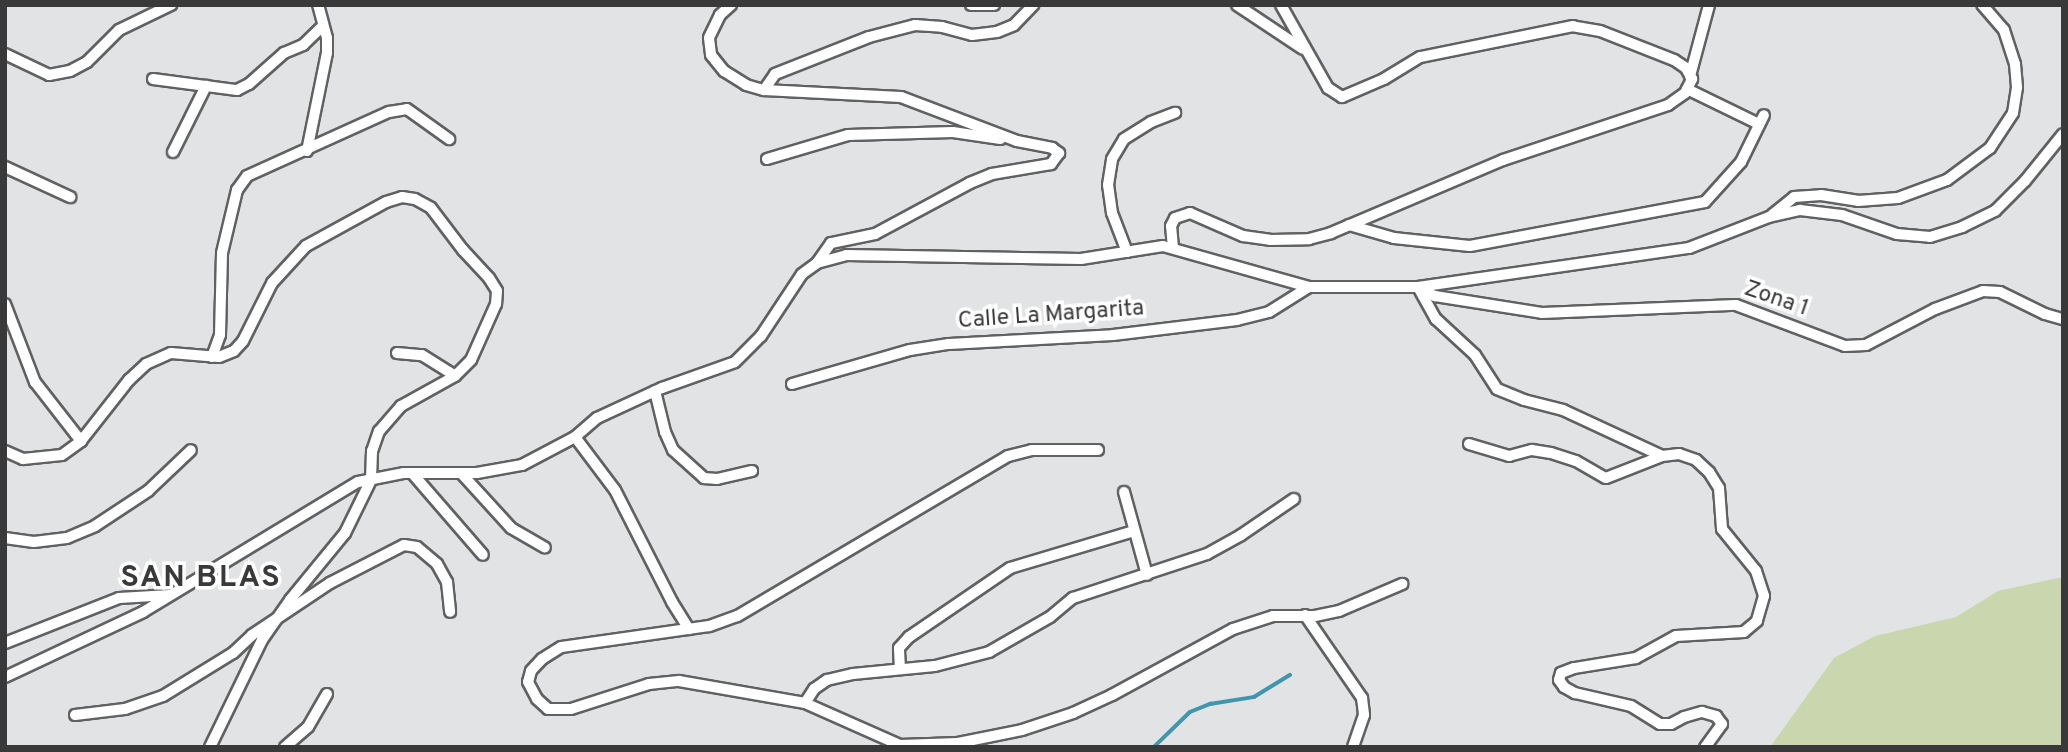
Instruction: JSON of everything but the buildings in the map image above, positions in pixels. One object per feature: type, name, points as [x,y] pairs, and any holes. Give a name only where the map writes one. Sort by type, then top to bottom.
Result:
[{"type":"street","points":[[5,54],[49,75],[70,71],[87,62],[119,30],[152,11],[172,5]]},
{"type":"street","points":[[307,151],[327,53],[318,5]]},
{"type":"street","points":[[731,5],[720,15],[709,38],[712,55],[724,71],[746,85],[764,90],[901,97],[1017,141]]},
{"type":"street","points":[[971,5],[994,5]]},
{"type":"street","points":[[764,90],[775,74],[881,33],[915,25],[971,36],[997,33],[1014,25],[1033,5]]},
{"type":"street","points":[[1237,5],[1259,17],[1305,51]]},
{"type":"street","points":[[1174,248],[1171,226],[1175,218],[1191,213],[1244,236],[1270,240],[1309,239],[1349,225],[1503,160],[1668,105],[1687,89],[1692,79],[1686,68],[1674,60],[1600,31],[1573,26],[1420,57],[1384,79],[1342,97],[1328,88],[1281,5]]},
{"type":"street","points":[[1690,76],[1709,5]]},
{"type":"street","points":[[1769,217],[1794,197],[1821,195],[1858,201],[1898,198],[1947,180],[1990,148],[2013,113],[2017,87],[2015,64],[2004,30],[1982,5]]},
{"type":"street","points":[[153,79],[237,90],[249,84],[284,53],[303,45],[323,26]]},
{"type":"street","points":[[173,152],[206,86]]},
{"type":"street","points":[[1349,225],[1394,237],[1470,246],[1705,202],[1741,162],[1761,119],[1687,89]]},
{"type":"street","points":[[212,357],[220,335],[222,253],[236,190],[247,176],[258,169],[307,151],[389,111],[407,109],[449,139]]},
{"type":"street","points":[[1127,252],[1112,213],[1108,185],[1112,159],[1124,139],[1151,122],[1175,113]]},
{"type":"street","points":[[766,159],[848,135],[953,132],[1017,141],[1052,148],[1059,153],[1051,164],[981,178],[875,234],[831,243],[821,253],[817,263]]},
{"type":"street","points":[[5,677],[143,612],[358,482],[412,473],[461,473],[522,465],[575,437],[597,418],[655,391],[735,362],[761,336],[802,274],[817,263],[846,255],[1081,259],[1163,246],[1309,287],[1418,287],[1689,248],[1769,217],[1800,210],[1842,215],[1897,233],[1930,237],[1995,211],[2025,181],[2063,134]]},
{"type":"street","points":[[5,167],[70,197]]},
{"type":"street","points":[[5,451],[23,459],[47,459],[62,455],[81,441],[129,380],[146,363],[171,353],[212,357],[234,351],[243,341],[272,283],[306,246],[386,202],[402,197],[415,199],[431,208],[497,291],[496,304],[471,360],[455,376],[401,406],[388,417],[379,431],[372,451],[370,480],[345,533],[262,640],[210,747]]},
{"type":"street","name":"Calle La Margarita","points":[[792,384],[910,351],[949,344],[1113,335],[1237,320],[1269,312],[1309,287]]},
{"type":"street","points":[[1418,287],[1436,319],[1475,355],[1497,389],[1508,396],[1563,410],[1662,456]]},
{"type":"street","name":"Zona 1","points":[[1418,287],[1435,296],[1542,313],[1735,305],[1845,346],[1867,345],[1935,309],[1983,291],[2000,292],[2063,319]]},
{"type":"street","points":[[5,304],[35,382],[81,441]]},
{"type":"street","points":[[397,353],[422,355],[455,376]]},
{"type":"street","points":[[655,391],[665,432],[673,450],[704,478],[717,479],[751,471]]},
{"type":"street","points":[[575,437],[615,490],[671,602],[690,629]]},
{"type":"street","points":[[1469,444],[1509,456],[1532,450],[1551,453],[1576,461],[1606,478],[1662,456],[1679,454],[1696,460],[1719,488],[1723,510],[1722,529],[1756,571],[1764,596],[1758,621],[1744,632],[1676,636],[1636,659],[1574,668],[1562,673],[1559,680],[1564,687],[1575,693],[1631,706],[1660,724],[1671,724],[1702,712],[1716,716],[1722,724],[1705,747]]},
{"type":"street","points":[[5,538],[34,542],[67,538],[95,526],[148,491],[191,450]]},
{"type":"street","points":[[1098,450],[1032,450],[1008,456],[737,616],[690,629],[561,648],[542,659],[531,671],[528,682],[537,699],[548,709],[571,709],[649,684],[679,681],[805,704],[900,745],[958,743],[1022,730],[1073,713],[1112,695],[1233,629],[1273,615],[1339,611],[1402,584]]},
{"type":"street","points":[[412,473],[483,555]]},
{"type":"street","points":[[461,473],[511,528],[545,548]]},
{"type":"street","points":[[1124,492],[1147,575]]},
{"type":"street","points":[[805,704],[814,689],[827,680],[935,666],[989,652],[1050,617],[1073,598],[1207,554],[1241,535],[1294,499]]},
{"type":"street","points":[[900,669],[899,648],[909,637],[1010,568],[1134,531]]},
{"type":"street","points":[[75,715],[125,709],[163,696],[233,653],[252,635],[330,583],[404,545],[417,547],[437,564],[447,582],[450,612]]},
{"type":"street","points":[[5,643],[119,598],[170,595]]},
{"type":"street","points":[[1305,615],[1362,698],[1364,715],[1353,747]]},
{"type":"street","points":[[285,747],[308,727],[327,694]]},
{"type":"green space","points":[[2063,577],[2063,747],[1770,747],[1834,658],[1875,636],[1956,617],[1998,591]]},
{"type":"waterway","points":[[1154,747],[1190,712],[1210,704],[1254,697],[1290,675]]},
{"type":"district","name":"SAN BLAS","points":[[201,579]]}]
